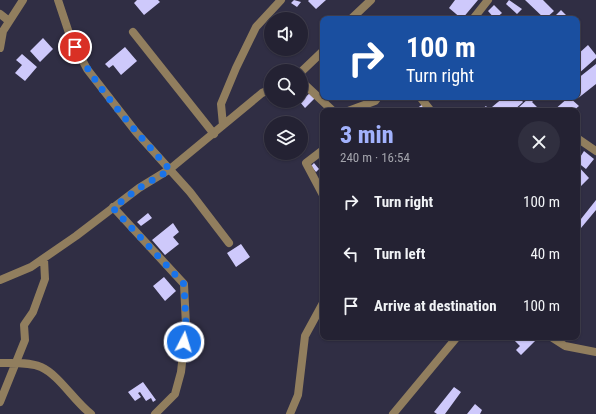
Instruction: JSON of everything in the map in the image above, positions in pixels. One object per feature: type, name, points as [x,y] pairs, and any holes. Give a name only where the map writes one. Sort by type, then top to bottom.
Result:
[{"type":"street","points":[[0,48],[3,31],[23,0]]},
{"type":"street","points":[[58,0],[70,36],[87,69],[136,132],[190,192],[229,243]]},
{"type":"street","points":[[223,125],[221,104],[236,68],[256,27],[281,0]]},
{"type":"street","points":[[354,16],[371,0]]},
{"type":"street","points":[[475,16],[488,0]]},
{"type":"street","points":[[0,14],[10,21]]},
{"type":"street","points":[[133,32],[214,134]]},
{"type":"street","points":[[308,65],[320,54]]},
{"type":"street","points":[[308,88],[320,99]]},
{"type":"street","points":[[0,280],[31,267],[44,259],[139,188],[170,170],[264,92]]},
{"type":"street","points":[[321,100],[330,108]]},
{"type":"street","points":[[356,108],[376,100]]},
{"type":"street","points":[[422,100],[429,108]]},
{"type":"street","points":[[580,140],[596,151]]},
{"type":"street","points":[[320,152],[306,163],[320,189]]},
{"type":"street","points":[[113,208],[184,284],[186,326],[181,372],[176,394],[155,414]]},
{"type":"street","points":[[0,402],[25,340],[24,326],[33,312],[45,279],[44,259]]},
{"type":"street","points":[[290,414],[298,395],[305,336],[320,308]]},
{"type":"street","points":[[393,414],[455,340]]},
{"type":"street","points":[[556,340],[565,346],[596,352]]},
{"type":"street","points":[[0,362],[41,367],[60,382],[79,405],[91,414]]},
{"type":"building","points":[[137,0],[158,0],[160,2],[144,15],[134,3]]},
{"type":"building","points":[[294,0],[301,2],[297,7],[291,3]]},
{"type":"building","points":[[326,0],[316,9],[308,1]]},
{"type":"building","points":[[455,0],[478,0],[465,16],[458,16],[449,8]]},
{"type":"building","points":[[509,0],[522,9],[517,14],[506,4]]},
{"type":"building","points":[[525,0],[543,0],[554,11],[548,16],[542,16]]},
{"type":"building","points":[[494,5],[502,13],[498,16],[492,16],[488,11]]},
{"type":"building","points":[[561,10],[567,16],[555,16]]},
{"type":"building","points":[[43,38],[53,49],[40,62],[30,51]]},
{"type":"building","points":[[588,45],[596,55],[596,58],[580,72],[580,52]]},
{"type":"building","points":[[125,47],[137,61],[121,75],[113,65],[109,68],[105,64]]},
{"type":"building","points":[[22,54],[37,67],[25,81],[15,73],[22,65],[16,60]]},
{"type":"building","points":[[596,64],[596,84],[580,97],[580,77]]},
{"type":"building","points":[[311,92],[316,97],[308,105],[308,95]]},
{"type":"building","points":[[500,100],[521,100],[523,102],[516,108],[492,107]]},
{"type":"building","points":[[527,100],[534,100],[532,102],[538,108],[518,108]]},
{"type":"building","points":[[566,100],[572,100],[579,106],[577,108],[556,108]]},
{"type":"building","points":[[423,104],[425,108],[417,108]]},
{"type":"building","points":[[584,151],[594,159],[586,169],[580,164],[580,157]]},
{"type":"building","points":[[314,163],[319,169],[316,172],[311,166]]},
{"type":"building","points":[[580,168],[589,178],[580,187]]},
{"type":"building","points":[[596,200],[596,210],[581,228],[580,220]]},
{"type":"building","points":[[148,213],[152,218],[141,226],[137,222]]},
{"type":"building","points":[[173,223],[179,232],[173,237],[179,244],[165,255],[152,240]]},
{"type":"building","points":[[241,244],[250,257],[236,267],[227,253]]},
{"type":"building","points":[[164,277],[176,291],[165,301],[153,286]]},
{"type":"building","points":[[514,340],[536,340],[521,355],[516,350],[520,346]]},
{"type":"building","points":[[143,382],[156,400],[153,402],[151,398],[146,401],[140,392],[138,393],[141,397],[135,401],[128,392]]},
{"type":"building","points":[[454,387],[461,392],[445,414],[437,414],[434,412]]},
{"type":"building","points":[[475,404],[482,410],[480,414],[467,414]]},
{"type":"route","points":[[75,47],[87,69],[136,132],[170,170],[139,188],[113,208],[184,284],[186,326],[184,342]]}]
